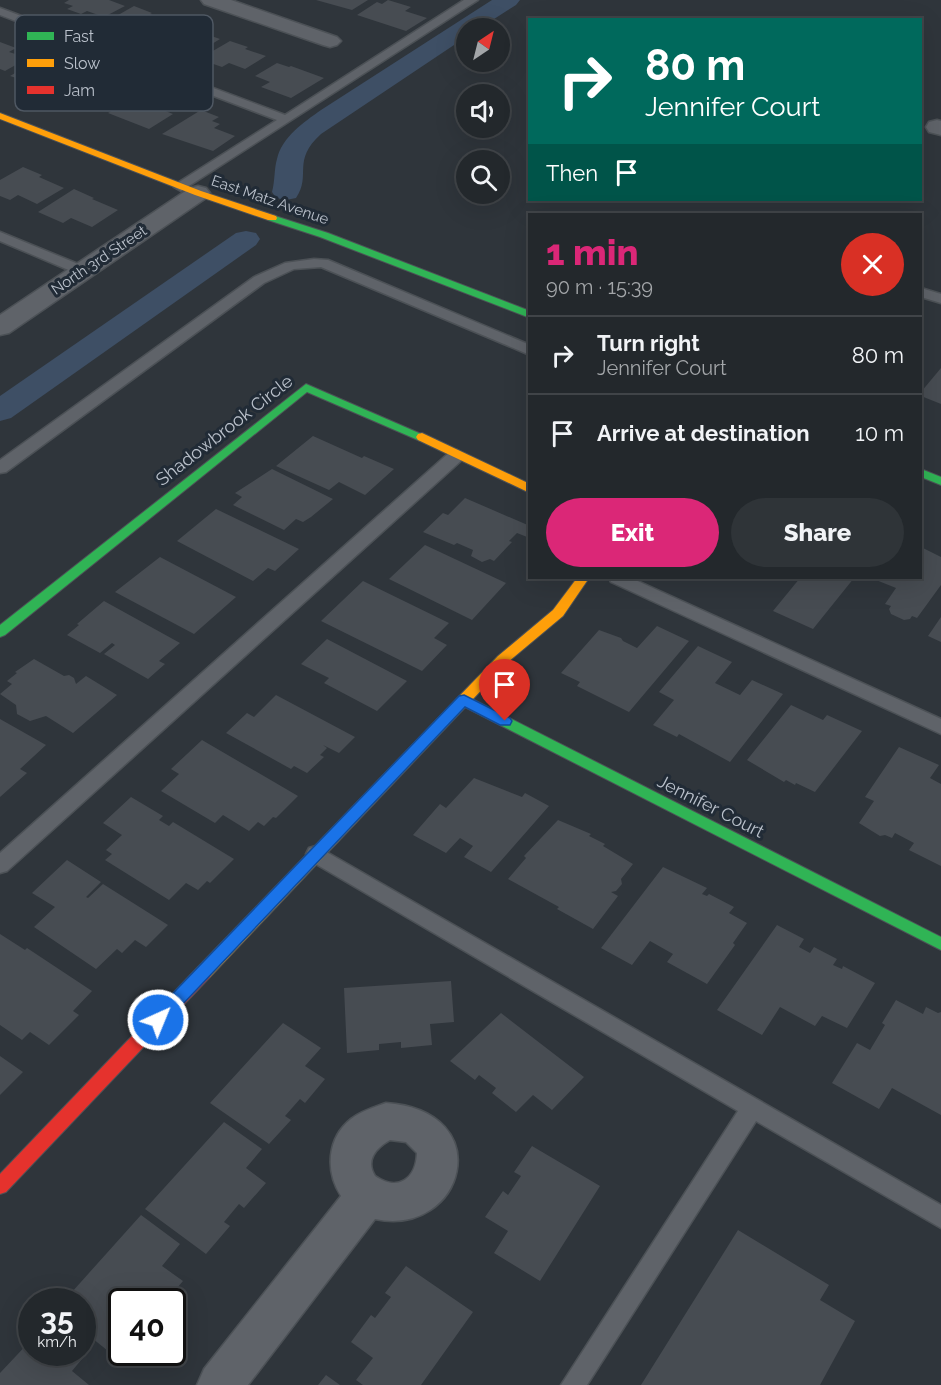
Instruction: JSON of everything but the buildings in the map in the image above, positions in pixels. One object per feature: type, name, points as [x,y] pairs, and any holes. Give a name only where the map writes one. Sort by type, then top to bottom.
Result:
[{"type":"street","points":[[211,0],[330,41]]},
{"type":"street","name":"East Matz Avenue","points":[[0,116],[190,190],[324,235],[528,314]]},
{"type":"street","name":"North 3rd Street","points":[[0,327],[83,271],[190,190]]},
{"type":"street","name":"Shadowbrook Circle","points":[[0,632],[306,387],[384,419],[528,488]]},
{"type":"street","points":[[922,473],[941,481]]},
{"type":"street","points":[[0,1186],[503,659],[558,613],[582,579]]},
{"type":"street","name":"Jennifer Court","points":[[464,700],[941,944]]},
{"type":"street","points":[[220,1385],[367,1196]]},
{"type":"lane","points":[[444,0],[467,3]]},
{"type":"lane","points":[[190,190],[286,119],[467,3]]},
{"type":"lane","points":[[0,11],[15,17]]},
{"type":"lane","points":[[213,91],[286,119]]},
{"type":"lane","points":[[0,236],[83,271]]},
{"type":"lane","points":[[0,468],[259,280],[276,270],[308,261],[324,263],[528,350]]},
{"type":"lane","points":[[922,292],[941,299]]},
{"type":"lane","points":[[0,865],[457,455]]},
{"type":"lane","points":[[558,613],[597,579]]},
{"type":"lane","points":[[619,579],[941,727]]},
{"type":"lane","points":[[316,855],[941,1217]]},
{"type":"lane","points":[[573,1385],[752,1108]]},
{"type":"waterway","points":[[286,192],[290,158],[296,145],[312,128],[508,0]]},
{"type":"waterway","points":[[0,411],[246,239]]},
{"type":"traffic: fast","points":[[272,218],[324,235],[528,314]]},
{"type":"traffic: fast","points":[[0,632],[306,387],[422,437]]},
{"type":"traffic: fast","points":[[922,473],[941,481]]},
{"type":"traffic: fast","points":[[464,700],[941,944]]},
{"type":"traffic: slow","points":[[0,116],[198,193],[272,218]]},
{"type":"traffic: slow","points":[[422,437],[528,488]]},
{"type":"traffic: slow","points":[[204,972],[503,659],[558,613],[582,579]]},
{"type":"traffic: jam","points":[[0,1186],[204,972]]},
{"type":"route","points":[[158,1020],[464,700],[505,721]]}]
